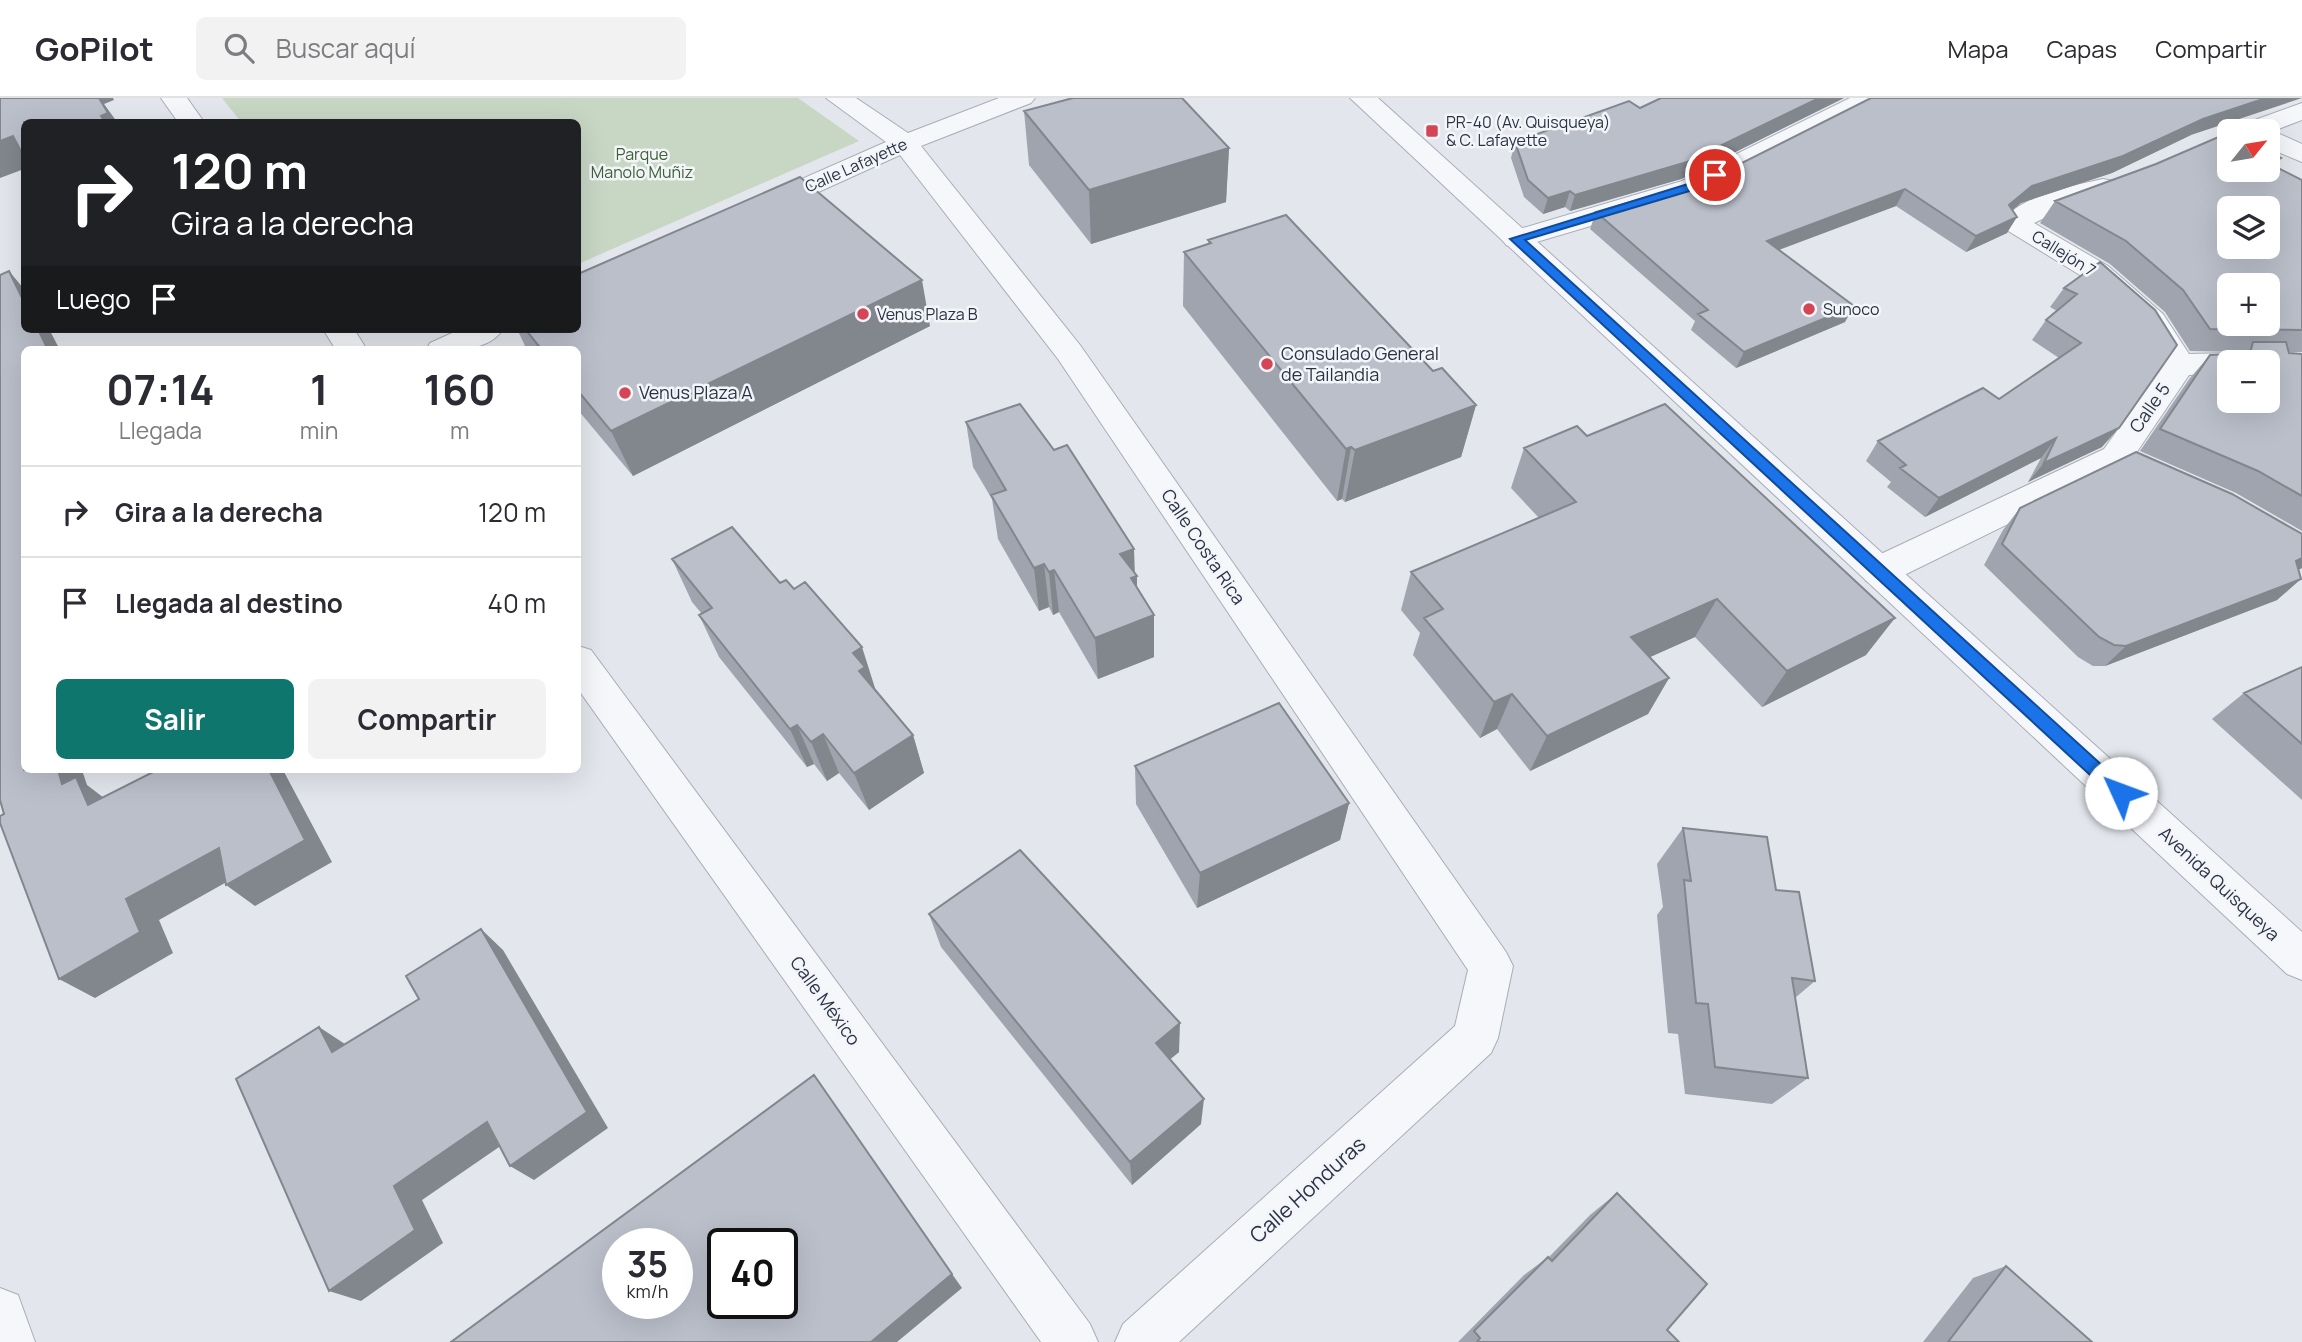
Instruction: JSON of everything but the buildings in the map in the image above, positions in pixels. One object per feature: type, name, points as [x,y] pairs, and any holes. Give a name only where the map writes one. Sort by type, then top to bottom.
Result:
[{"type":"street","points":[[174,98],[189,119]]},
{"type":"street","name":"Calle Costa Rica","points":[[839,98],[905,143],[1069,352],[1491,966],[1475,1038]]},
{"type":"street","name":"Calle Lafayette","points":[[741,216],[905,143],[1022,98]]},
{"type":"street","name":"Avenida Quisqueya","points":[[1363,98],[2302,960]]},
{"type":"street","points":[[1516,239],[1692,187],[1870,98]]},
{"type":"street","points":[[2280,120],[2302,111]]},
{"type":"street","points":[[2280,144],[2302,154]]},
{"type":"street","name":"Callejón 7","points":[[2127,179],[2072,195],[2026,214],[2015,223],[2098,273],[2152,321],[2180,365]]},
{"type":"street","points":[[450,346],[479,333]]},
{"type":"street","name":"Calle 5","points":[[1879,571],[2128,462],[2180,365],[2217,364]]},
{"type":"street","name":"Calle México","points":[[581,665],[1072,1342]]},
{"type":"street","name":"Calle Honduras","points":[[1141,1342],[1475,1038]]},
{"type":"street","points":[[0,1313],[9,1342]]},
{"type":"green space","name":"Parque Manolo Muñiz","points":[[222,98],[798,98],[859,141],[581,263],[581,119],[239,119]]},
{"type":"place","name":"PR-40 (Av. Quisqueya) & C. Lafayette","points":[[1432,131]]},
{"type":"place","name":"Sunoco","points":[[1809,309]]},
{"type":"place","name":"Venus Plaza B","points":[[863,314]]},
{"type":"place","name":"Consulado General de Tailandia","points":[[1267,364]]},
{"type":"place","name":"Venus Plaza A","points":[[625,393]]},
{"type":"route","points":[[1715,175],[1692,187],[1516,239],[2121,793]]}]
